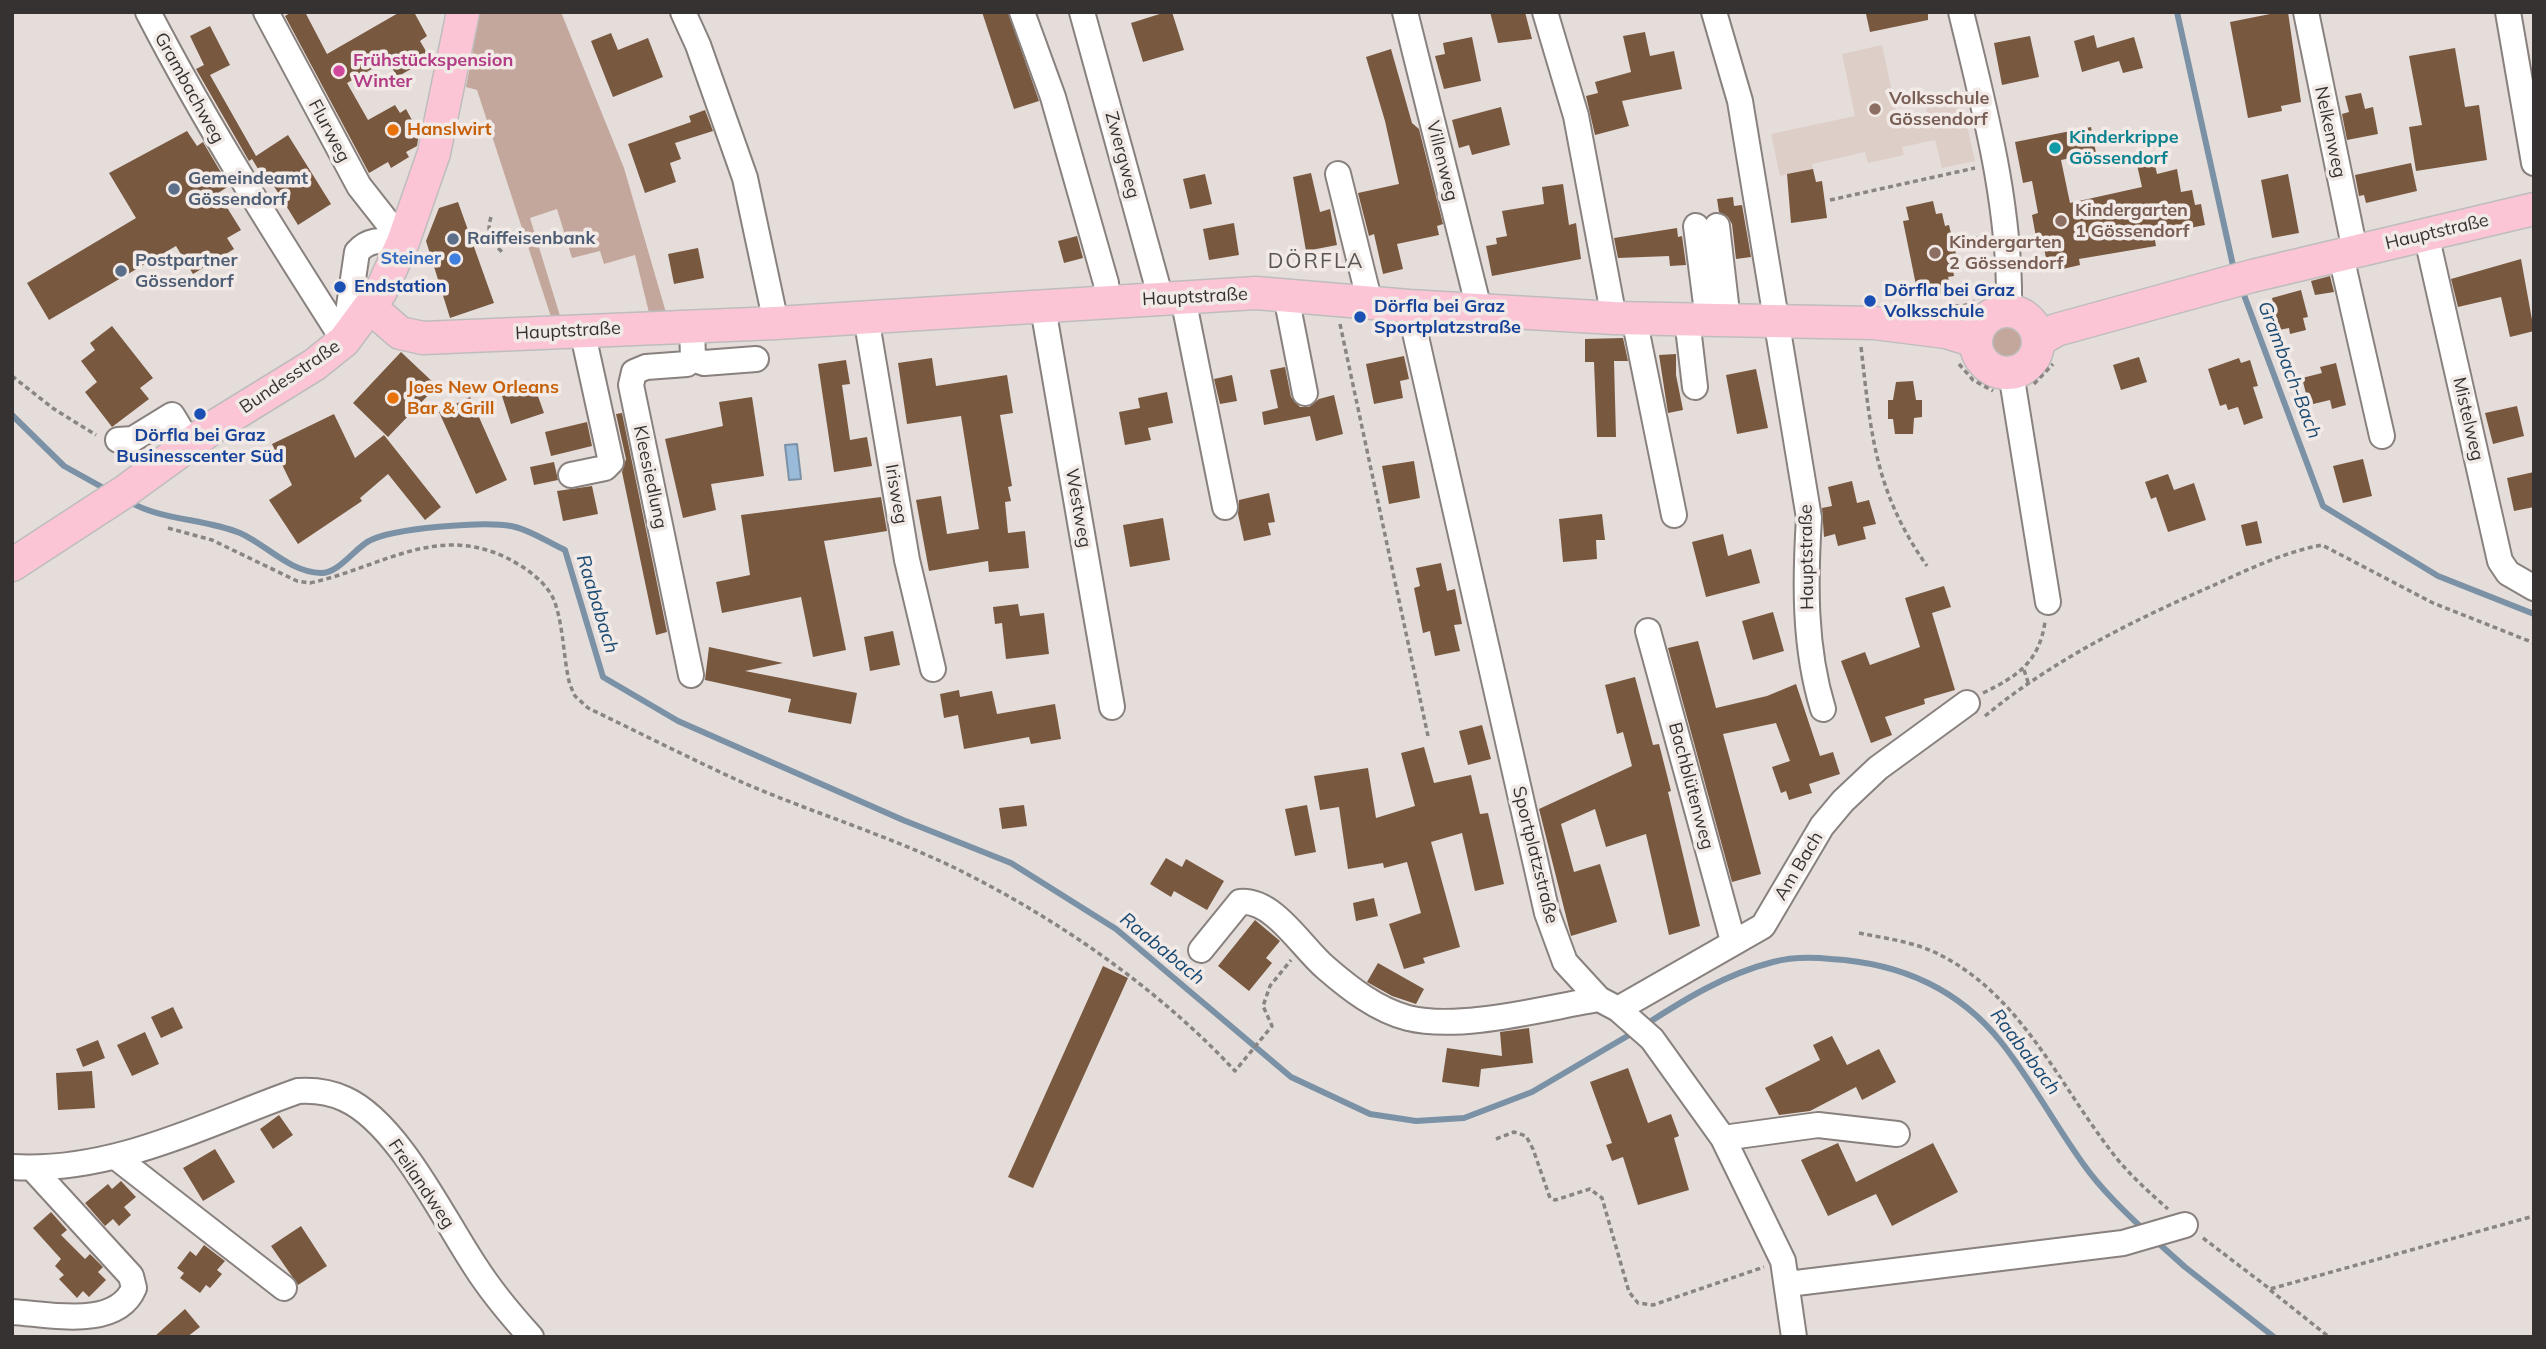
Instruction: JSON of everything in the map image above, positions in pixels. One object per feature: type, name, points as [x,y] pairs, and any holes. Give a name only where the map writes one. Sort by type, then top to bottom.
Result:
[{"type":"main road","name":"Bundesstraße","points":[[12,565],[161,467],[190,443],[314,365],[344,341],[385,283],[402,242],[434,153],[463,12]]},
{"type":"main road","name":"Hauptstraße","points":[[2038,341],[2056,330],[2239,280],[2534,209]]},
{"type":"main road","name":"Hauptstraße","points":[[370,307],[400,333],[423,338],[776,323],[1256,293],[1409,306],[1624,318],[1858,323],[1946,332],[1975,341]]},
{"type":"main road","points":[[2009,310],[2027,317],[2035,327],[2038,341],[2031,361],[2011,373],[1995,371],[1986,365],[1977,353],[1975,341],[1980,324],[1988,316],[2009,310]]},
{"type":"street","name":"Grambachweg","points":[[148,12],[197,104],[251,195],[344,341]]},
{"type":"street","name":"Flurweg","points":[[266,12],[359,186],[402,242]]},
{"type":"street","points":[[683,12],[698,45],[745,178],[776,323]]},
{"type":"street","points":[[1022,12],[1053,97],[1106,283],[1108,303]]},
{"type":"street","name":"Zwergweg","points":[[1082,12],[1172,298],[1225,508]]},
{"type":"street","name":"Villenweg","points":[[1405,12],[1479,309]]},
{"type":"street","points":[[1545,12],[1576,116],[1674,515]]},
{"type":"street","name":"Hauptstraße","points":[[1714,12],[1740,101],[1809,518],[1805,580],[1813,676],[1823,709]]},
{"type":"street","points":[[1961,12],[1998,163],[2008,230],[2009,310]]},
{"type":"street","name":"Nelkenweg","points":[[2306,12],[2348,253]]},
{"type":"street","points":[[2508,12],[2534,163]]},
{"type":"street","points":[[1338,174],[1370,303]]},
{"type":"street","points":[[1695,387],[1708,320],[1706,226]]},
{"type":"street","name":"Mistelweg","points":[[2426,234],[2500,561],[2519,582],[2534,588]]},
{"type":"street","points":[[344,341],[358,252],[363,245],[377,240],[402,242]]},
{"type":"street","points":[[2348,253],[2382,436]]},
{"type":"street","points":[[1286,296],[1305,393]]},
{"type":"street","name":"Sportplatzstraße","points":[[1409,306],[1547,913],[1565,962],[1652,1039],[1723,1138],[1785,1272],[1794,1337]]},
{"type":"street","name":"Westweg","points":[[1043,308],[1112,707]]},
{"type":"street","name":"Irisweg","points":[[866,317],[907,560],[933,669]]},
{"type":"street","points":[[691,326],[693,359],[704,363],[756,359]]},
{"type":"street","points":[[571,475],[605,468],[611,462],[582,330]]},
{"type":"street","name":"Kleesiedlung","points":[[691,675],[631,385],[634,372],[646,367],[687,364],[693,359]]},
{"type":"street","points":[[2011,373],[2048,602]]},
{"type":"street","points":[[118,440],[133,439],[172,415],[190,443]]},
{"type":"street","name":"Bachblütenweg","points":[[1648,631],[1733,941]]},
{"type":"street","name":"Am Bach","points":[[1201,950],[1240,902],[1251,901],[1273,916],[1325,968],[1363,996],[1380,1007],[1416,1019],[1460,1022],[1617,1009],[1763,926],[1822,826],[1843,801],[1878,768],[1972,712]]},
{"type":"street","name":"Freilandweg","points":[[23,1168],[117,1158],[298,1091],[315,1090],[345,1099],[360,1108],[394,1141],[494,1294],[531,1337]]},
{"type":"street","points":[[1723,1138],[1818,1125],[1897,1134]]},
{"type":"street","points":[[117,1158],[284,1287]]},
{"type":"street","name":"Freilandweg","points":[[12,1312],[97,1315],[121,1307],[134,1288],[131,1276],[23,1168]]},
{"type":"street","points":[[1785,1272],[2123,1243],[2178,1227]]},
{"type":"path","points":[[1830,200],[1998,163]]},
{"type":"path","points":[[491,217],[488,228],[491,241],[502,252]]},
{"type":"path","points":[[1959,241],[1993,233]]},
{"type":"path","points":[[1335,300],[1428,736]]},
{"type":"path","points":[[1858,323],[1866,392],[1885,489],[1906,536],[1927,566]]},
{"type":"path","points":[[12,376],[83,429],[118,440]]},
{"type":"path","points":[[168,528],[212,540],[297,582],[310,583],[391,555],[433,546],[475,547],[513,560],[529,571],[549,592],[559,621],[570,685],[575,696],[588,708],[745,783],[911,848],[989,887],[1085,944],[1128,975],[1168,1008],[1235,1072],[1272,1026],[1264,1006],[1270,986],[1303,945]]},
{"type":"path","points":[[1972,712],[2086,648],[2174,603],[2254,567],[2322,545],[2433,603],[2534,643]]},
{"type":"path","points":[[1972,712],[2024,670],[2042,638],[2048,602]]},
{"type":"path","points":[[2024,670],[2028,682]]},
{"type":"path","points":[[1859,933],[1929,949],[1948,959],[1991,990],[2046,1054],[2119,1162],[2178,1227],[2270,1289],[2329,1337]]},
{"type":"path","points":[[1496,1139],[1514,1132],[1526,1136],[1550,1198],[1555,1200],[1590,1189],[1602,1198],[1629,1292],[1638,1303],[1653,1305],[1785,1272]]},
{"type":"path","points":[[2270,1289],[2534,1216]]},
{"type":"shaded area","points":[[480,12],[561,12],[624,168],[667,316],[650,317],[635,255],[604,264],[600,251],[572,258],[557,209],[530,218],[561,319],[552,320],[477,90],[466,87]]},
{"type":"shaded area","name":"Volksschule Gössendorf","points":[[1882,45],[1898,119],[1927,113],[1926,105],[1961,98],[1975,161],[1942,168],[1935,140],[1902,147],[1904,155],[1868,163],[1865,152],[1812,164],[1813,169],[1780,176],[1771,134],[1855,116],[1842,54]]},
{"type":"shaded area","points":[[2007,324],[2020,329],[2025,342],[2020,355],[2007,360],[1994,355],[1989,342],[1994,329]]},
{"type":"water","points":[[797,444],[801,479],[789,480],[785,445]]},
{"type":"building","points":[[292,12],[305,12],[327,54],[400,12],[414,12],[427,36],[420,41],[430,58],[397,77],[388,60],[347,83],[368,120],[395,105],[400,113],[406,109],[419,133],[417,146],[406,152],[409,157],[391,168],[388,162],[369,173],[285,16]]},
{"type":"building","points":[[982,12],[1008,12],[1039,101],[1014,109]]},
{"type":"building","points":[[1172,12],[1184,50],[1143,62],[1131,23]]},
{"type":"building","points":[[1490,12],[1525,12],[1532,39],[1498,43]]},
{"type":"building","points":[[1928,12],[1928,20],[1870,32],[1866,14]]},
{"type":"building","points":[[2288,12],[2301,102],[2281,106],[2282,111],[2248,118],[2230,22]]},
{"type":"building","points":[[210,26],[230,65],[210,75],[256,156],[288,135],[331,204],[298,225],[264,170],[260,172],[252,159],[249,161],[196,69],[204,65],[190,36]]},
{"type":"building","points":[[1645,32],[1650,56],[1674,51],[1682,89],[1622,101],[1629,126],[1595,135],[1586,96],[1598,93],[1595,82],[1631,72],[1623,36]]},
{"type":"building","points":[[611,33],[618,50],[648,38],[663,77],[613,97],[591,41]]},
{"type":"building","points":[[2094,35],[2097,48],[2134,37],[2143,68],[2123,73],[2119,61],[2082,72],[2074,41]]},
{"type":"building","points":[[2030,36],[2039,77],[2002,85],[1994,43]]},
{"type":"building","points":[[1472,37],[1481,81],[1444,89],[1435,56],[1445,54],[1443,43]]},
{"type":"building","points":[[2455,48],[2465,107],[2479,105],[2487,160],[2416,171],[2409,127],[2422,125],[2409,56]]},
{"type":"building","points":[[1391,49],[1412,123],[1419,129],[1443,224],[1437,226],[1439,235],[1397,244],[1403,269],[1383,274],[1374,234],[1369,236],[1358,193],[1399,184],[1385,121],[1366,57]]},
{"type":"building","points":[[2361,93],[2365,109],[2373,107],[2378,134],[2347,140],[2342,114],[2349,112],[2345,96]]},
{"type":"building","points":[[1501,107],[1510,145],[1472,155],[1469,145],[1459,148],[1452,120]]},
{"type":"building","points":[[705,110],[713,131],[675,143],[681,159],[670,163],[676,182],[645,193],[628,144],[691,122],[689,116]]},
{"type":"building","points":[[2091,127],[2096,153],[2061,160],[2070,203],[2142,187],[2137,165],[2154,161],[2157,174],[2177,169],[2181,192],[2192,190],[2195,205],[2201,204],[2205,225],[2154,235],[2156,246],[2079,259],[2080,265],[2054,271],[2053,263],[2047,264],[2042,236],[2036,237],[2032,215],[2038,213],[2032,181],[2023,183],[2015,142]]},
{"type":"building","points":[[187,131],[197,146],[203,142],[229,186],[218,193],[241,230],[227,238],[234,249],[193,274],[176,246],[49,320],[27,283],[136,218],[109,173]]},
{"type":"building","points":[[2411,163],[2417,191],[2366,203],[2364,195],[2359,196],[2355,175]]},
{"type":"building","points":[[1813,169],[1816,182],[1822,181],[1827,218],[1791,223],[1787,174]]},
{"type":"building","points":[[1311,173],[1320,212],[1330,209],[1337,245],[1306,251],[1293,177]]},
{"type":"building","points":[[1205,174],[1212,204],[1190,209],[1183,179]]},
{"type":"building","points":[[2288,174],[2299,233],[2272,238],[2261,180]]},
{"type":"building","points":[[1563,184],[1569,225],[1576,223],[1581,259],[1492,276],[1486,246],[1497,244],[1496,238],[1507,236],[1502,211],[1544,204],[1542,187]]},
{"type":"building","points":[[1733,197],[1734,206],[1742,205],[1751,257],[1736,259],[1732,224],[1728,217],[1719,212],[1717,199]]},
{"type":"building","name":"Kindergarten 2 Gössendorf","points":[[1933,201],[1936,214],[1942,213],[1945,226],[1949,225],[1958,263],[1952,264],[1954,276],[1948,277],[1952,292],[1924,298],[1921,284],[1916,285],[1903,221],[1909,220],[1906,207]]},
{"type":"building","name":"Steiner","points":[[458,202],[494,303],[450,318],[426,241],[439,208]]},
{"type":"building","points":[[1234,223],[1239,255],[1209,260],[1203,229]]},
{"type":"building","points":[[1677,228],[1678,237],[1682,236],[1686,265],[1670,266],[1669,256],[1618,258],[1614,238]]},
{"type":"building","points":[[1077,236],[1083,258],[1064,263],[1058,241]]},
{"type":"building","points":[[698,248],[704,278],[674,284],[668,254]]},
{"type":"building","points":[[2521,259],[2534,331],[2510,337],[2501,297],[2458,307],[2451,279]]},
{"type":"building","points":[[2330,276],[2334,292],[2315,295],[2311,281]]},
{"type":"building","points":[[2301,290],[2308,317],[2303,318],[2306,330],[2290,334],[2289,328],[2279,330],[2272,298]]},
{"type":"building","points":[[112,326],[153,378],[140,388],[149,399],[112,427],[85,392],[97,382],[81,361],[95,350],[90,343]]},
{"type":"building","points":[[1623,338],[1628,361],[1614,361],[1616,437],[1597,437],[1594,362],[1585,362],[1585,339]]},
{"type":"building","points":[[401,352],[437,386],[388,437],[353,403]]},
{"type":"building","points":[[1676,354],[1676,375],[1683,410],[1668,413],[1659,355]]},
{"type":"building","points":[[1404,356],[1409,379],[1400,381],[1403,398],[1374,404],[1366,364]]},
{"type":"building","points":[[2139,357],[2147,382],[2121,390],[2113,365]]},
{"type":"building","points":[[932,358],[936,386],[1007,375],[1013,413],[1000,415],[1012,486],[1008,487],[1011,501],[1005,502],[1008,533],[1025,531],[1029,568],[989,572],[988,561],[929,571],[916,500],[941,496],[947,534],[979,529],[961,416],[907,424],[898,363]]},
{"type":"building","points":[[2239,358],[2241,363],[2250,360],[2258,386],[2253,387],[2263,418],[2244,425],[2238,407],[2228,410],[2226,404],[2220,406],[2208,369]]},
{"type":"building","points":[[846,360],[850,384],[842,385],[850,440],[867,437],[872,466],[834,472],[818,364]]},
{"type":"building","points":[[2336,363],[2346,405],[2332,409],[2330,400],[2309,405],[2302,378],[2322,373],[2320,367]]},
{"type":"building","points":[[1285,367],[1291,397],[1300,407],[1309,407],[1319,399],[1334,395],[1343,434],[1316,441],[1310,416],[1264,425],[1262,412],[1278,408],[1270,370]]},
{"type":"building","points":[[1756,369],[1768,428],[1737,434],[1726,375]]},
{"type":"building","points":[[1232,375],[1237,401],[1220,404],[1214,379]]},
{"type":"building","points":[[1913,381],[1916,400],[1922,400],[1922,417],[1914,418],[1913,434],[1895,434],[1893,419],[1888,419],[1888,400],[1893,400],[1896,382]]},
{"type":"building","points":[[534,385],[544,413],[511,424],[502,396]]},
{"type":"building","points":[[1167,392],[1173,423],[1148,428],[1151,440],[1125,445],[1119,412],[1140,408],[1138,398]]},
{"type":"building","points":[[470,397],[507,480],[476,494],[439,412]]},
{"type":"building","points":[[752,397],[764,476],[711,484],[716,510],[683,518],[665,439],[723,426],[719,402]]},
{"type":"building","points":[[2517,406],[2524,436],[2493,444],[2485,413]]},
{"type":"building","points":[[622,413],[667,632],[656,635],[622,472],[626,459],[616,414]]},
{"type":"building","points":[[334,414],[355,458],[384,435],[441,507],[425,520],[388,474],[360,498],[362,501],[298,544],[269,500],[292,485],[272,444]]},
{"type":"building","points":[[587,422],[592,446],[551,456],[545,432]]},
{"type":"building","points":[[2363,459],[2372,496],[2343,503],[2333,466]]},
{"type":"building","points":[[1414,461],[1420,498],[1389,504],[1382,466]]},
{"type":"building","points":[[554,462],[558,480],[534,485],[530,467]]},
{"type":"building","points":[[2534,472],[2534,507],[2514,511],[2507,478]]},
{"type":"building","points":[[2168,474],[2174,490],[2194,483],[2206,520],[2168,532],[2156,497],[2151,499],[2145,482]]},
{"type":"building","points":[[1852,481],[1857,503],[1869,500],[1876,524],[1863,527],[1866,539],[1838,546],[1835,534],[1824,537],[1822,508],[1832,506],[1828,487]]},
{"type":"building","points":[[592,486],[598,514],[563,521],[557,491]]},
{"type":"building","points":[[1269,493],[1275,522],[1268,523],[1271,535],[1244,541],[1238,514],[1239,500]]},
{"type":"building","points":[[881,497],[887,531],[824,541],[846,650],[813,657],[801,597],[722,613],[716,582],[750,575],[741,515]]},
{"type":"building","points":[[1602,514],[1605,540],[1596,540],[1597,559],[1563,562],[1559,519]]},
{"type":"building","points":[[1163,518],[1170,560],[1130,567],[1123,525]]},
{"type":"building","points":[[2257,521],[2262,543],[2246,546],[2241,525]]},
{"type":"building","points":[[1723,534],[1728,556],[1751,549],[1760,583],[1706,597],[1692,542]]},
{"type":"building","points":[[1441,563],[1447,591],[1455,589],[1462,624],[1454,625],[1460,651],[1435,656],[1430,631],[1423,633],[1414,588],[1420,586],[1416,568]]},
{"type":"building","points":[[1944,586],[1951,607],[1932,613],[1955,690],[1924,699],[1925,704],[1885,717],[1892,735],[1871,743],[1841,661],[1865,652],[1870,665],[1920,647],[1905,598]]},
{"type":"building","points":[[1018,604],[1020,616],[1044,613],[1049,654],[1006,659],[1002,623],[995,624],[993,607]]},
{"type":"building","points":[[1773,612],[1784,651],[1753,660],[1742,621]]},
{"type":"building","points":[[893,631],[900,665],[870,671],[864,637]]},
{"type":"building","points":[[1698,641],[1716,708],[1767,696],[1796,684],[1820,756],[1833,752],[1840,774],[1809,784],[1812,793],[1789,800],[1786,791],[1781,793],[1772,767],[1790,761],[1776,723],[1723,734],[1761,874],[1732,882],[1668,648]]},
{"type":"building","points":[[709,647],[783,663],[745,671],[857,693],[851,724],[788,712],[791,699],[705,680]]},
{"type":"building","points":[[1635,677],[1653,745],[1659,744],[1700,926],[1669,935],[1646,834],[1606,847],[1595,809],[1561,824],[1574,872],[1600,864],[1617,922],[1571,936],[1539,809],[1632,766],[1623,732],[1617,734],[1605,685]]},
{"type":"building","points":[[959,690],[960,697],[992,691],[997,714],[1055,704],[1061,739],[1031,744],[1029,737],[964,749],[958,715],[944,718],[940,694]]},
{"type":"building","points":[[1482,725],[1491,759],[1468,765],[1459,731]]},
{"type":"building","points":[[1424,747],[1434,783],[1471,775],[1480,814],[1488,813],[1504,884],[1475,891],[1462,833],[1431,842],[1460,947],[1423,958],[1425,963],[1404,969],[1389,924],[1421,913],[1407,862],[1384,868],[1383,863],[1348,869],[1339,807],[1320,810],[1314,776],[1368,768],[1376,818],[1415,806],[1401,753]]},
{"type":"building","points":[[1024,805],[1027,826],[1002,829],[999,808]]},
{"type":"building","points":[[1307,805],[1316,852],[1295,856],[1285,809]]},
{"type":"building","points":[[1166,858],[1182,867],[1186,859],[1224,881],[1207,910],[1174,891],[1171,897],[1150,884]]},
{"type":"building","points":[[1374,898],[1378,916],[1356,921],[1353,903]]},
{"type":"building","points":[[1255,920],[1280,941],[1266,958],[1272,963],[1249,991],[1218,966]]},
{"type":"building","points":[[1378,963],[1424,989],[1416,1004],[1392,996],[1367,982]]},
{"type":"building","points":[[1103,966],[1128,978],[1033,1188],[1008,1177]]},
{"type":"building","points":[[173,1007],[183,1028],[161,1038],[151,1017]]},
{"type":"building","points":[[1529,1028],[1533,1063],[1481,1069],[1479,1087],[1442,1082],[1447,1048],[1502,1056],[1500,1032]]},
{"type":"building","points":[[145,1032],[159,1064],[132,1076],[117,1045]]},
{"type":"building","points":[[1832,1036],[1847,1065],[1879,1049],[1896,1082],[1862,1100],[1856,1087],[1810,1111],[1779,1115],[1765,1088],[1820,1060],[1813,1045]]},
{"type":"building","points":[[98,1040],[105,1058],[83,1067],[76,1049]]},
{"type":"building","points":[[1628,1068],[1648,1123],[1671,1114],[1679,1136],[1674,1138],[1689,1190],[1638,1205],[1623,1157],[1612,1161],[1606,1145],[1612,1143],[1590,1082]]},
{"type":"building","points":[[92,1071],[95,1108],[58,1110],[56,1073]]},
{"type":"building","points":[[279,1115],[293,1135],[273,1149],[260,1129]]},
{"type":"building","points":[[1838,1143],[1856,1182],[1933,1143],[1958,1192],[1892,1226],[1876,1194],[1828,1216],[1801,1160]]},
{"type":"building","points":[[215,1149],[235,1182],[203,1201],[183,1168]]},
{"type":"building","points":[[121,1181],[136,1197],[124,1207],[131,1215],[119,1226],[113,1219],[105,1226],[85,1203],[108,1184],[112,1189]]},
{"type":"building","points":[[51,1212],[67,1230],[61,1235],[85,1259],[90,1254],[103,1267],[98,1272],[106,1280],[89,1297],[83,1291],[77,1298],[59,1279],[64,1275],[55,1266],[61,1259],[33,1228]]},
{"type":"building","points":[[301,1226],[327,1266],[298,1285],[271,1246]]},
{"type":"building","points":[[204,1245],[225,1261],[217,1270],[222,1274],[210,1288],[206,1285],[200,1293],[180,1278],[184,1273],[177,1268],[190,1251],[196,1256]]},
{"type":"building","points":[[185,1309],[200,1327],[187,1337],[154,1337]]},
{"type":"waterway","name":"Grambach-Bach","points":[[2177,12],[2234,270]]},
{"type":"waterway","name":"Grambach-Bach","points":[[2241,287],[2323,506],[2438,576],[2534,614]]},
{"type":"waterway","name":"Raababach","points":[[12,415],[64,466],[109,491]]},
{"type":"waterway","name":"Raababach","points":[[128,501],[141,508],[240,533],[288,563],[321,573],[334,569],[369,541],[397,532],[481,524],[511,526],[539,537],[565,550],[603,677],[678,721],[903,820],[1011,863],[1116,929],[1291,1077],[1370,1114],[1416,1121],[1464,1118],[1532,1092],[1636,1031]]},
{"type":"waterway","name":"Raababach","points":[[1645,1025],[1722,980],[1787,959],[1816,958],[1856,962],[1880,966],[1925,982],[1966,1007],[2001,1042],[2091,1174],[2145,1231]]},
{"type":"waterway","name":"Raababach","points":[[2156,1241],[2274,1337]]},
{"type":"place","name":"Frühstückspension Winter","points":[[339,71]]},
{"type":"place","name":"Volksschule Gössendorf","points":[[1875,109]]},
{"type":"place","name":"Hanslwirt","points":[[393,130]]},
{"type":"place","name":"Kinderkrippe Gössendorf","points":[[2055,148]]},
{"type":"place","name":"Gemeindeamt Gössendorf","points":[[174,189]]},
{"type":"place","name":"Kindergarten 1 Gössendorf","points":[[2061,221]]},
{"type":"place","name":"Raiffeisenbank","points":[[453,239]]},
{"type":"place","name":"Kindergarten 2 Gössendorf","points":[[1935,253]]},
{"type":"place","name":"Steiner","points":[[455,259]]},
{"type":"place","name":"Postpartner Gössendorf","points":[[121,271]]},
{"type":"place","name":"Endstation","points":[[340,287]]},
{"type":"place","name":"Dörfla bei Graz Volksschule","points":[[1870,301]]},
{"type":"place","name":"Dörfla bei Graz Sportplatzstraße","points":[[1360,317]]},
{"type":"place","name":"Joes New Orleans Bar & Grill","points":[[393,398]]},
{"type":"place","name":"Dörfla bei Graz Businesscenter Süd","points":[[200,414]]},
{"type":"district","name":"DÖRFLA","points":[[1316,262]]}]
